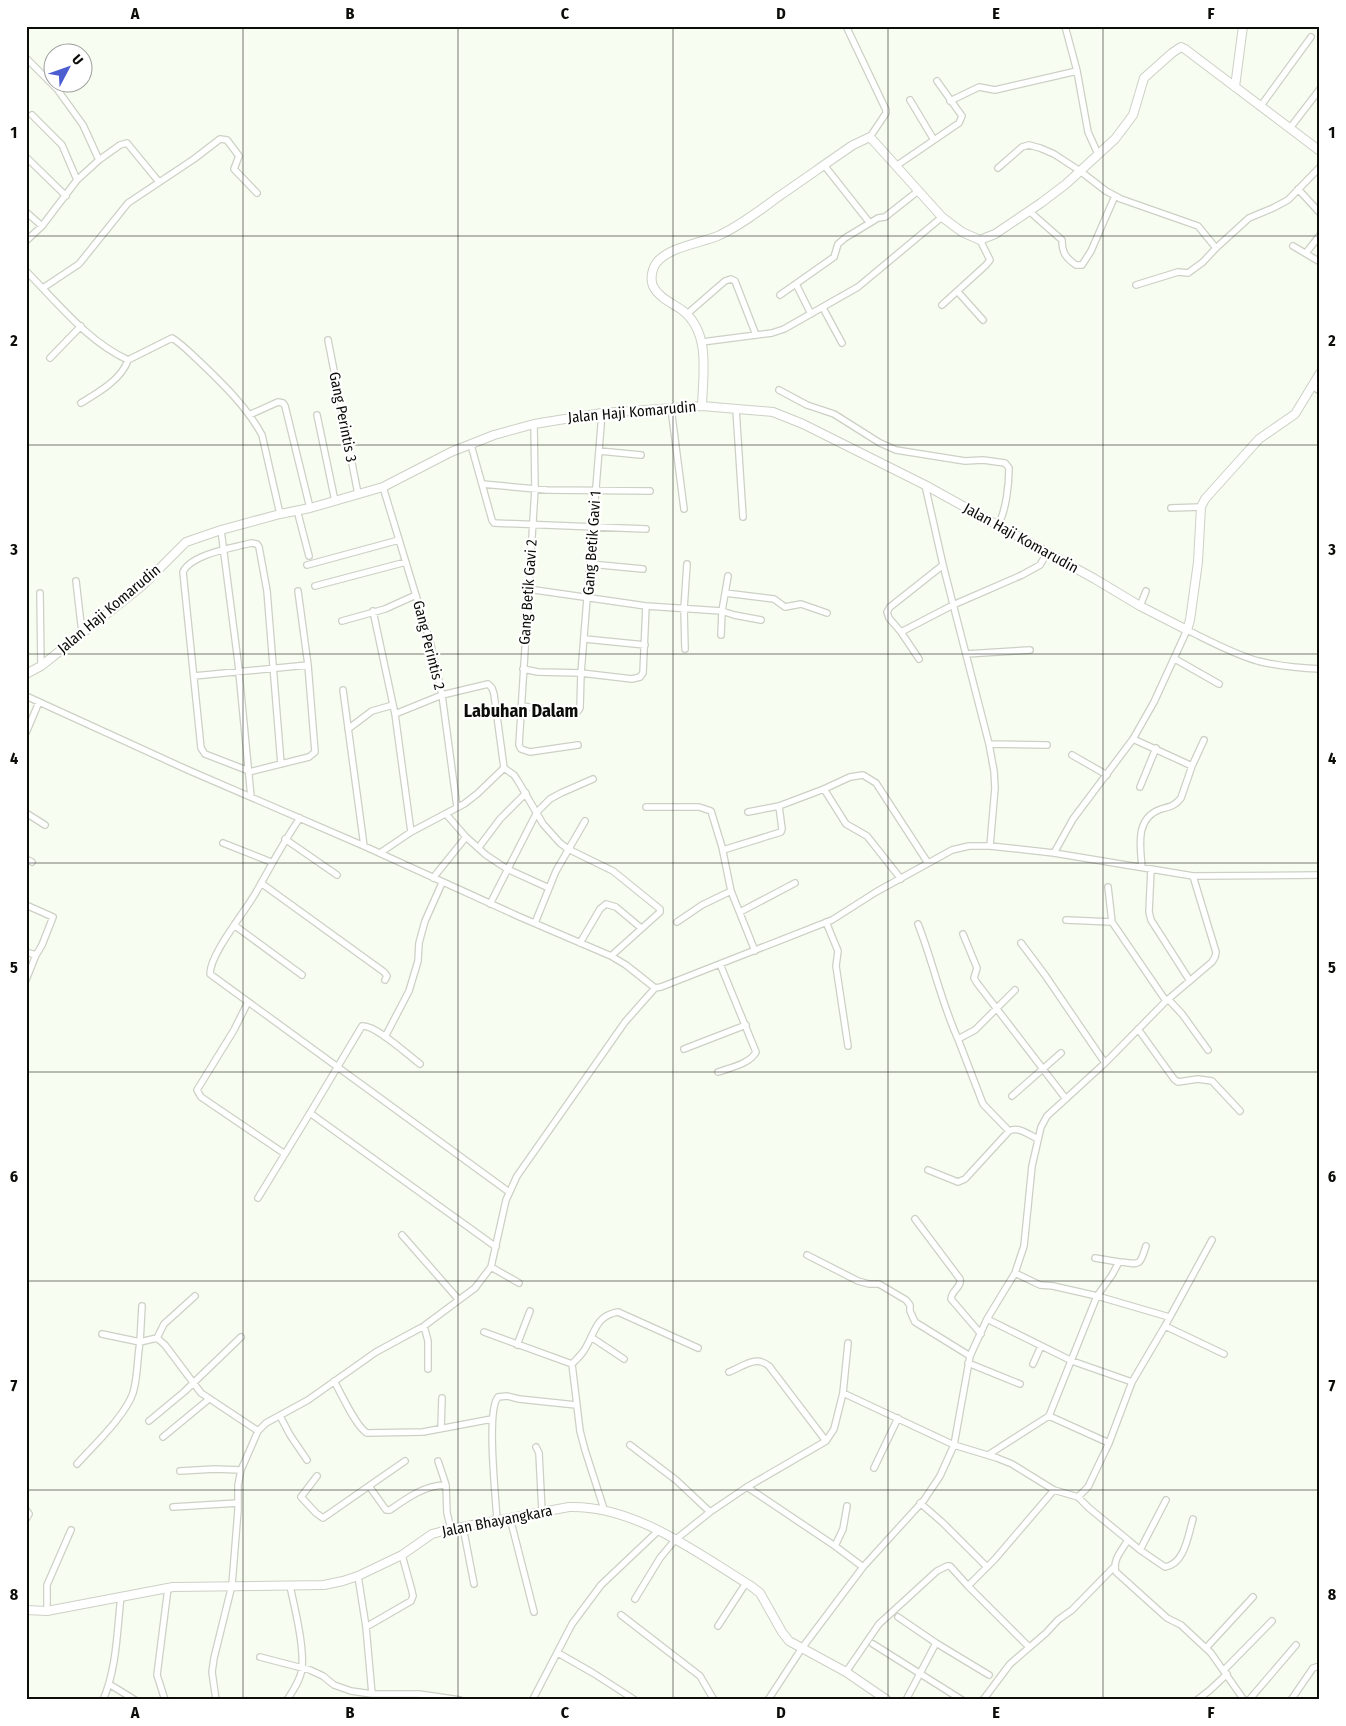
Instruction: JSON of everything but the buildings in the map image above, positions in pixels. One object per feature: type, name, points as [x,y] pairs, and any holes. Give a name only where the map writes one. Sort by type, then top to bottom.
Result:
[{"type":"street","points":[[702,406],[702,342],[694,322],[687,314],[660,295],[653,286],[651,280],[652,272],[659,260],[689,244],[720,235],[753,216],[853,145],[870,137],[886,113],[886,110],[846,26]]},
{"type":"street","points":[[1065,26],[1077,71],[1088,132],[1098,154]]},
{"type":"street","points":[[1235,87],[1243,26]]},
{"type":"street","points":[[1260,106],[1311,37]]},
{"type":"street","points":[[980,240],[995,234],[1066,184],[1115,139],[1132,115],[1144,78],[1177,48],[1185,49],[1320,151]]},
{"type":"street","points":[[26,58],[57,89],[84,125],[99,160]]},
{"type":"street","points":[[950,101],[979,87],[995,90],[1077,71]]},
{"type":"street","points":[[896,166],[962,119],[962,116],[938,81]]},
{"type":"street","points":[[1290,128],[1320,89]]},
{"type":"street","points":[[910,100],[934,140]]},
{"type":"street","points":[[32,115],[62,145],[77,180]]},
{"type":"street","points":[[870,137],[942,217],[962,232],[980,240],[990,260],[942,305]]},
{"type":"street","points":[[43,288],[79,264],[128,203],[194,159],[220,139],[227,140],[239,156],[239,160],[234,167],[235,171],[258,193]]},
{"type":"street","points":[[26,241],[42,226],[77,180],[99,160],[120,145],[127,143],[159,182]]},
{"type":"street","points":[[998,168],[1022,147],[1029,145],[1054,154],[1115,196],[1198,226],[1216,248]]},
{"type":"street","points":[[26,157],[66,196]]},
{"type":"street","points":[[824,165],[869,222]]},
{"type":"street","points":[[1136,284],[1178,272],[1188,273],[1204,262],[1216,248],[1249,218],[1288,200],[1320,167]]},
{"type":"street","points":[[1298,190],[1320,214]]},
{"type":"street","points":[[780,296],[834,257],[838,243],[869,222],[885,217],[918,191]]},
{"type":"street","points":[[1028,211],[1062,240],[1062,250],[1066,258],[1076,265],[1082,265],[1115,196]]},
{"type":"street","points":[[26,212],[42,226]]},
{"type":"street","points":[[702,342],[778,331],[823,308],[858,287],[942,217]]},
{"type":"street","points":[[1306,253],[1320,235]]},
{"type":"street","points":[[1293,246],[1320,262]]},
{"type":"street","points":[[26,271],[97,342],[114,354],[128,360]]},
{"type":"street","points":[[687,314],[725,281],[731,279],[735,281],[756,335]]},
{"type":"street","points":[[796,284],[811,314]]},
{"type":"street","points":[[958,292],[983,320]]},
{"type":"street","points":[[823,308],[842,342]]},
{"type":"street","points":[[50,358],[81,326]]},
{"type":"street","points":[[81,403],[110,383],[126,366],[128,360],[172,338],[226,387],[262,435],[280,514]]},
{"type":"street","name":"Gang Perintis 3","points":[[328,340],[358,494]]},
{"type":"street","points":[[1054,853],[1073,819],[1133,739],[1175,659],[1189,625],[1198,562],[1202,507],[1205,499],[1259,439],[1295,414],[1320,372]]},
{"type":"street","points":[[1312,386],[1320,391]]},
{"type":"street","points":[[779,390],[808,405],[834,414],[872,438],[896,450],[965,461],[983,460],[1005,463],[1008,465],[1009,470],[1000,521]]},
{"type":"street","points":[[249,416],[278,402],[283,403],[285,406],[310,508]]},
{"type":"street","name":"Jalan Haji Komarudin","points":[[26,674],[41,666],[143,585],[186,542],[221,530],[310,508],[383,487],[432,460],[494,435],[534,424],[602,412],[702,406],[773,412],[783,415],[1000,521],[1047,554],[1095,579],[1142,599],[1189,625]]},
{"type":"street","points":[[671,408],[684,509]]},
{"type":"street","points":[[736,409],[743,517]]},
{"type":"street","name":"Gang Betik Gavi 1","points":[[522,706],[576,712],[580,708],[581,673],[602,412]]},
{"type":"street","points":[[317,415],[335,501]]},
{"type":"street","name":"Gang Betik Gavi 2","points":[[534,424],[535,489],[519,744],[521,749],[530,752],[578,745]]},
{"type":"street","points":[[471,445],[494,523],[646,529]]},
{"type":"street","points":[[599,451],[641,455]]},
{"type":"street","points":[[482,484],[535,489],[650,491]]},
{"type":"street","points":[[926,485],[943,565],[989,744],[994,771],[995,788],[990,846]]},
{"type":"street","name":"Gang Perintis 2","points":[[383,487],[431,644],[442,695],[457,807]]},
{"type":"street","points":[[1171,508],[1202,507]]},
{"type":"street","points":[[297,510],[309,556]]},
{"type":"street","points":[[221,530],[239,672],[251,797]]},
{"type":"street","points":[[307,565],[399,540]]},
{"type":"street","points":[[281,764],[267,591],[259,547],[257,544],[251,543],[203,556],[190,563],[183,572],[201,748],[203,752],[249,771],[281,764],[310,757],[314,752],[308,665],[298,591]]},
{"type":"street","points":[[901,632],[953,604],[1022,575],[1040,565],[1047,554]]},
{"type":"street","points":[[315,586],[406,562]]},
{"type":"street","points":[[590,564],[643,569]]},
{"type":"street","points":[[685,649],[684,609],[687,564]]},
{"type":"street","points":[[919,659],[889,618],[887,612],[890,607],[943,565]]},
{"type":"street","points":[[721,635],[722,611],[728,576]]},
{"type":"street","points":[[76,581],[82,633]]},
{"type":"street","points":[[528,589],[646,606],[722,611],[761,620]]},
{"type":"street","points":[[40,593],[41,666]]},
{"type":"street","points":[[725,593],[775,599],[785,607],[801,604],[827,613]]},
{"type":"street","points":[[342,621],[385,609],[416,595]]},
{"type":"street","points":[[523,669],[538,672],[581,673],[632,679],[640,677],[643,673],[646,606]]},
{"type":"street","points":[[373,611],[395,714],[411,832]]},
{"type":"street","points":[[1189,625],[1222,647],[1258,661],[1286,667],[1320,670]]},
{"type":"street","points":[[585,639],[644,645]]},
{"type":"street","points":[[966,654],[1030,650]]},
{"type":"street","points":[[1175,659],[1219,684]]},
{"type":"street","points":[[194,676],[308,665]]},
{"type":"street","points":[[395,714],[442,695],[488,684],[492,688],[504,768],[514,776],[526,793],[543,824],[568,849],[613,871],[660,909],[660,912],[611,956]]},
{"type":"street","points":[[343,690],[364,846]]},
{"type":"street","points":[[26,696],[188,770],[380,853],[442,883],[611,956],[626,965],[655,988]]},
{"type":"street","points":[[26,733],[39,702]]},
{"type":"street","points":[[348,729],[372,711],[393,705]]},
{"type":"street","points":[[1133,739],[1192,766]]},
{"type":"street","points":[[1142,867],[1140,850],[1141,826],[1154,812],[1177,803],[1181,798],[1192,766],[1204,740]]},
{"type":"street","points":[[989,744],[1047,745]]},
{"type":"street","points":[[1140,787],[1156,748]]},
{"type":"street","points":[[1072,755],[1107,775]]},
{"type":"street","points":[[380,853],[411,832],[446,814],[477,794],[504,768]]},
{"type":"street","points":[[748,812],[779,806],[850,777],[857,775],[868,777],[876,783],[928,863]]},
{"type":"street","points":[[490,904],[536,812],[550,799],[593,779]]},
{"type":"street","points":[[824,789],[846,824],[867,836],[901,878]]},
{"type":"street","points":[[479,847],[500,819],[526,793]]},
{"type":"street","points":[[723,850],[781,832],[779,806]]},
{"type":"street","points":[[646,807],[709,808],[713,814],[723,850],[730,891],[755,951]]},
{"type":"street","points":[[26,813],[44,825]]},
{"type":"street","points":[[446,814],[466,837],[486,855],[507,869],[549,888]]},
{"type":"street","points":[[300,818],[285,839],[261,883],[210,965],[210,974],[509,1192]]},
{"type":"street","points":[[535,924],[556,871],[586,821]]},
{"type":"street","points":[[433,878],[466,837]]},
{"type":"street","points":[[285,839],[337,875]]},
{"type":"street","points":[[223,843],[271,862]]},
{"type":"street","points":[[216,1700],[212,1672],[232,1585],[238,1485],[241,1470],[258,1431],[266,1423],[308,1400],[376,1352],[424,1326],[474,1288],[491,1266],[509,1192],[523,1168],[625,1022],[655,988],[826,922],[952,850],[969,846],[990,846],[1054,853],[1193,876],[1320,875]]},
{"type":"street","points":[[1151,869],[1149,912],[1151,920],[1190,981]]},
{"type":"street","points":[[768,1700],[802,1648],[862,1567],[920,1503],[940,1476],[954,1445],[970,1356],[987,1319],[1015,1273],[1024,1246],[1032,1166],[1041,1127],[1047,1116],[1105,1063],[1167,1000],[1212,962],[1215,957],[1216,952],[1193,876]]},
{"type":"street","points":[[261,883],[384,972],[385,980]]},
{"type":"street","points":[[385,1037],[409,991],[418,961],[419,943],[424,921],[442,883]]},
{"type":"street","points":[[740,912],[794,883]]},
{"type":"street","points":[[1108,887],[1112,922],[1167,1000],[1182,1014],[1208,1050]]},
{"type":"street","points":[[677,922],[702,905],[730,891]]},
{"type":"street","points":[[580,943],[600,908],[606,904],[616,907],[641,928]]},
{"type":"street","points":[[26,905],[53,917],[26,980]]},
{"type":"street","points":[[1066,920],[1112,922]]},
{"type":"street","points":[[826,922],[838,951],[836,966],[848,1046]]},
{"type":"street","points":[[918,924],[930,954],[952,1026],[984,1104],[1009,1131]]},
{"type":"street","points":[[234,925],[302,975]]},
{"type":"street","points":[[963,934],[977,968],[974,978],[1066,1099]]},
{"type":"street","points":[[1021,943],[1105,1063]]},
{"type":"street","points":[[26,952],[36,955]]},
{"type":"street","points":[[718,1072],[741,1064],[755,1055],[756,1049],[720,964]]},
{"type":"street","points":[[958,1039],[975,1030],[1015,990]]},
{"type":"street","points":[[248,1002],[234,1030],[197,1090],[201,1097],[285,1154]]},
{"type":"street","points":[[684,1049],[746,1025]]},
{"type":"street","points":[[258,1198],[310,1113],[336,1066],[362,1026],[367,1026],[385,1037],[420,1064]]},
{"type":"street","points":[[1138,1029],[1174,1079],[1178,1082],[1198,1079],[1212,1081],[1240,1111]]},
{"type":"street","points":[[1012,1096],[1061,1053]]},
{"type":"street","points":[[310,1113],[496,1247]]},
{"type":"street","points":[[928,1170],[958,1182],[965,1178],[1009,1131],[1018,1129],[1038,1139]]},
{"type":"street","points":[[915,1219],[960,1279],[960,1284],[951,1296],[951,1299],[981,1334]]},
{"type":"street","points":[[402,1235],[459,1300]]},
{"type":"street","points":[[1078,1498],[1088,1487],[1109,1443],[1132,1382],[1212,1240]]},
{"type":"street","points":[[1095,1258],[1135,1265],[1141,1261],[1146,1246]]},
{"type":"street","points":[[806,1255],[858,1281],[880,1284],[900,1296],[910,1305],[910,1311],[915,1322],[970,1356]]},
{"type":"street","points":[[988,1455],[1049,1416],[1097,1296],[1119,1262]]},
{"type":"street","points":[[491,1266],[519,1283]]},
{"type":"street","points":[[1015,1273],[1040,1285],[1097,1296],[1169,1317]]},
{"type":"street","points":[[157,1338],[164,1324],[196,1296]]},
{"type":"street","points":[[77,1464],[113,1425],[132,1396],[138,1370],[142,1306]]},
{"type":"street","points":[[518,1345],[530,1312]]},
{"type":"street","points":[[572,1364],[584,1352],[602,1318],[608,1314],[618,1312],[698,1348]]},
{"type":"street","points":[[987,1319],[1072,1361],[1132,1382]]},
{"type":"street","points":[[424,1326],[428,1341],[428,1369]]},
{"type":"street","points":[[1165,1326],[1224,1354]]},
{"type":"street","points":[[484,1332],[572,1364]]},
{"type":"street","points":[[102,1334],[140,1342],[157,1338]]},
{"type":"street","points":[[149,1421],[172,1403],[241,1336]]},
{"type":"street","points":[[591,1337],[624,1358]]},
{"type":"street","points":[[157,1338],[201,1393],[258,1431]]},
{"type":"street","points":[[634,1600],[660,1558],[675,1540],[710,1512],[747,1487],[826,1441],[834,1429],[843,1393],[848,1343]]},
{"type":"street","points":[[1033,1364],[1041,1346]]},
{"type":"street","points":[[729,1372],[755,1361],[764,1362],[826,1441]]},
{"type":"street","points":[[968,1363],[1020,1384]]},
{"type":"street","points":[[572,1364],[576,1405],[585,1450],[604,1509]]},
{"type":"street","points":[[334,1382],[356,1420],[367,1433],[423,1432],[492,1419]]},
{"type":"street","points":[[843,1393],[954,1445],[1012,1464],[1054,1490],[1078,1498],[1140,1550],[1165,1567],[1171,1566],[1180,1559],[1194,1519]]},
{"type":"street","points":[[497,1521],[492,1419],[494,1401],[501,1396],[576,1405]]},
{"type":"street","points":[[163,1437],[209,1398]]},
{"type":"street","points":[[441,1428],[442,1398]]},
{"type":"street","points":[[280,1416],[307,1460]]},
{"type":"street","points":[[1049,1416],[1109,1443]]},
{"type":"street","points":[[874,1468],[898,1418]]},
{"type":"street","points":[[630,1446],[676,1480],[710,1512]]},
{"type":"street","points":[[536,1447],[539,1453],[542,1512]]},
{"type":"street","points":[[318,1476],[301,1497],[323,1518],[405,1460]]},
{"type":"street","points":[[438,1460],[446,1485],[447,1514],[451,1529]]},
{"type":"street","points":[[180,1471],[241,1470]]},
{"type":"street","points":[[369,1486],[388,1511],[423,1490],[436,1485],[446,1485]]},
{"type":"street","points":[[747,1487],[835,1546],[862,1567]]},
{"type":"street","points":[[968,1586],[1054,1490]]},
{"type":"street","points":[[1140,1550],[1166,1500]]},
{"type":"street","points":[[173,1507],[238,1503]]},
{"type":"street","points":[[920,1503],[987,1567]]},
{"type":"street","points":[[835,1546],[843,1529],[847,1506]]},
{"type":"street","name":"Jalan Bhayangkara","points":[[26,1610],[47,1611],[168,1588],[232,1585],[324,1585],[358,1576],[402,1556],[432,1534],[569,1507],[604,1509],[623,1515],[658,1531],[746,1583],[760,1593],[782,1632],[790,1640],[846,1672],[877,1697],[887,1700]]},
{"type":"street","points":[[26,1510],[29,1514],[26,1519]]},
{"type":"street","points":[[510,1518],[534,1612]]},
{"type":"street","points":[[464,1527],[474,1584]]},
{"type":"street","points":[[47,1611],[48,1585],[72,1530]]},
{"type":"street","points":[[526,1700],[534,1699],[572,1624],[601,1586],[658,1531]]},
{"type":"street","points":[[1128,1540],[1115,1560],[1114,1567],[1116,1572],[1166,1618],[1181,1625],[1206,1648],[1244,1700]]},
{"type":"street","points":[[366,1627],[411,1601],[413,1596],[402,1556]]},
{"type":"street","points":[[846,1672],[879,1624],[942,1568],[950,1566],[1029,1647]]},
{"type":"street","points":[[983,1700],[1010,1664],[1058,1620],[1072,1610],[1114,1567]]},
{"type":"street","points":[[358,1576],[366,1627],[372,1694]]},
{"type":"street","points":[[718,1626],[746,1583]]},
{"type":"street","points":[[287,1700],[295,1689],[302,1669],[300,1641],[290,1586]]},
{"type":"street","points":[[165,1700],[157,1675],[168,1588]]},
{"type":"street","points":[[104,1700],[115,1653],[121,1596]]},
{"type":"street","points":[[1206,1648],[1253,1597]]},
{"type":"street","points":[[620,1616],[700,1676],[714,1700]]},
{"type":"street","points":[[898,1617],[936,1643],[989,1675]]},
{"type":"street","points":[[1197,1700],[1272,1621]]},
{"type":"street","points":[[906,1700],[936,1643]]},
{"type":"street","points":[[873,1644],[962,1700]]},
{"type":"street","points":[[1249,1700],[1296,1645]]},
{"type":"street","points":[[558,1654],[593,1673],[635,1700]]},
{"type":"street","points":[[260,1657],[318,1673],[338,1686],[351,1691],[372,1694],[418,1694],[460,1700]]},
{"type":"street","points":[[1291,1700],[1313,1668],[1320,1666]]},
{"type":"street","points":[[109,1684],[135,1700]]},
{"type":"district","name":"Labuhan Dalam","points":[[521,711]]}]
